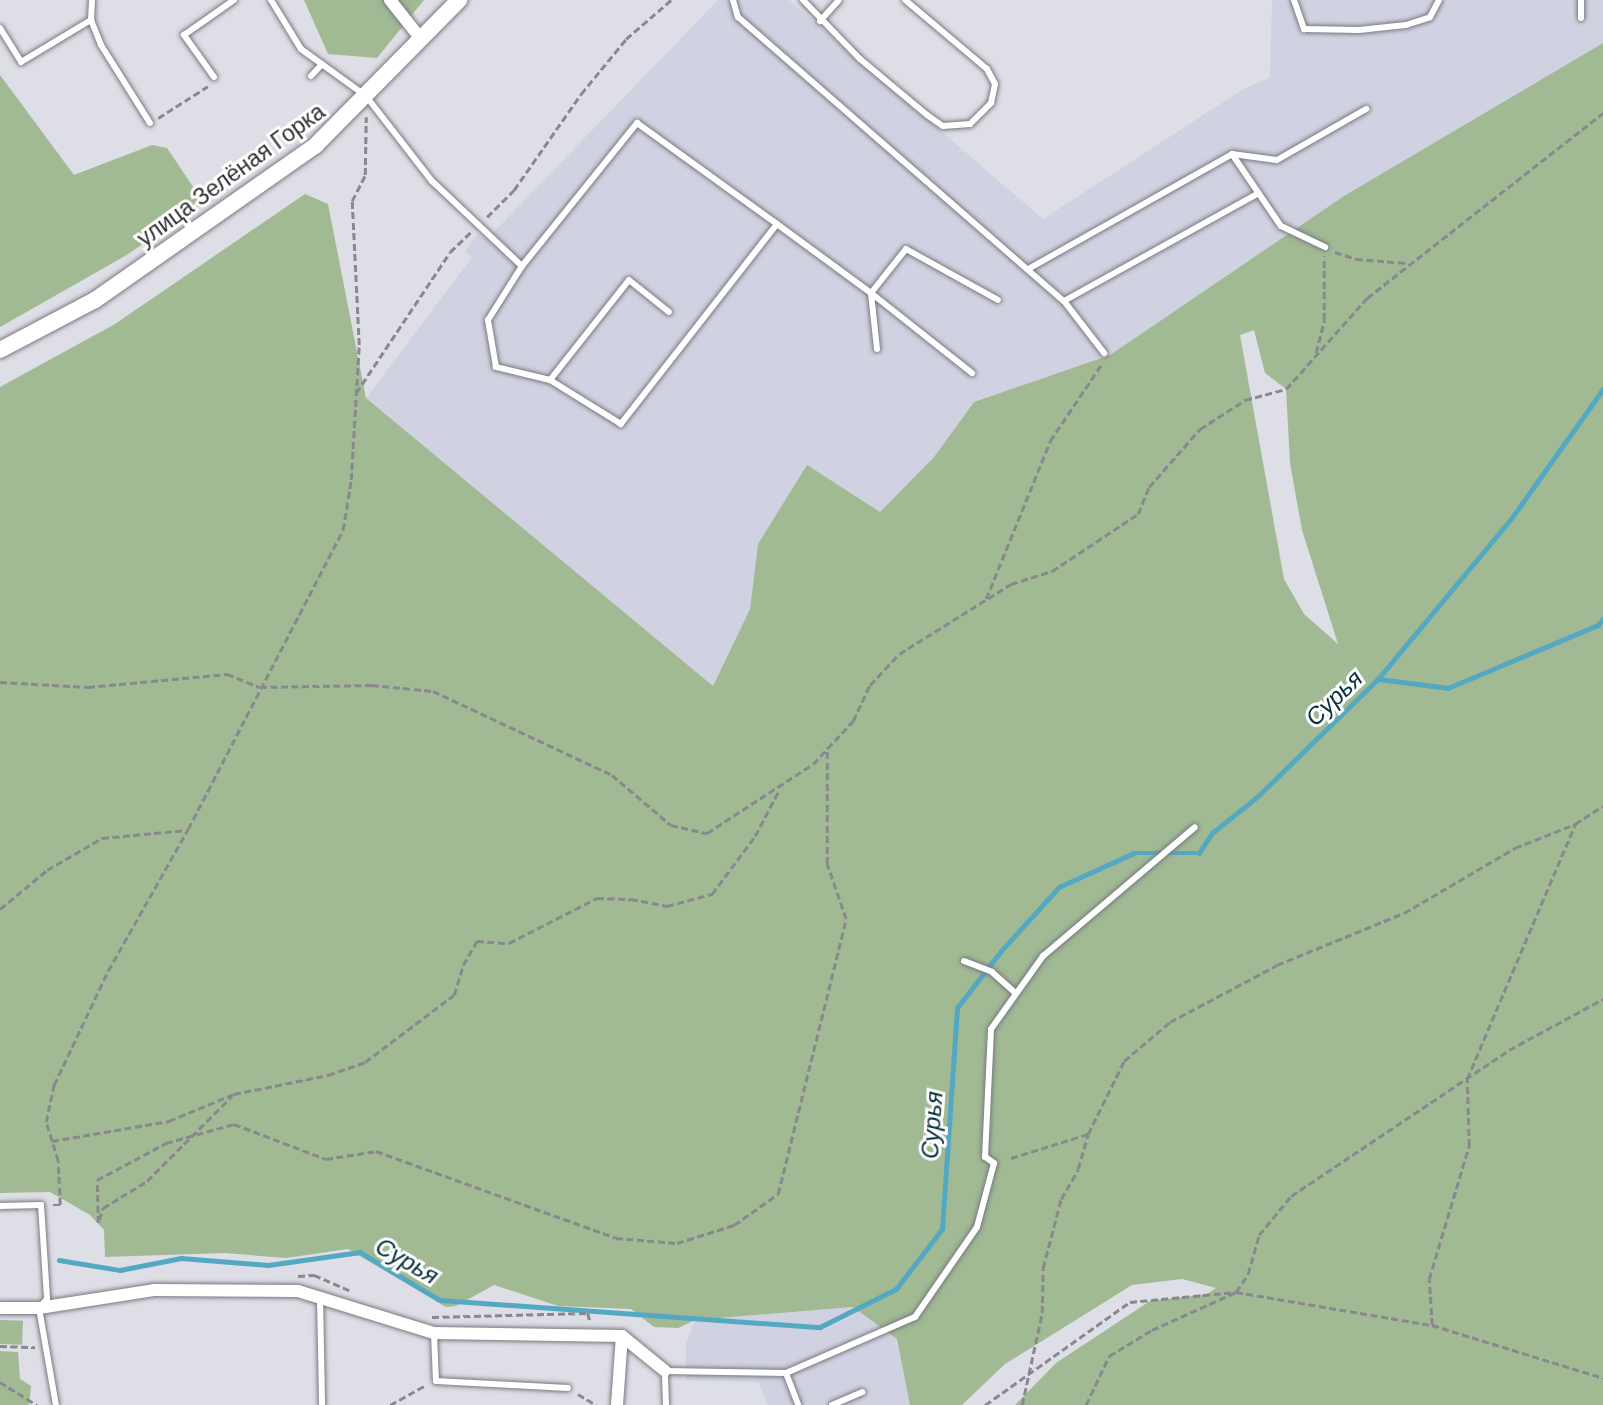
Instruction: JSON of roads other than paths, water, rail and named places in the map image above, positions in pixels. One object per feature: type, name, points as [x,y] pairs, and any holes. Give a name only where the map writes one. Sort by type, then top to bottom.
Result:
[{"type":"street","points":[[390,0],[421,39]]},
{"type":"street","name":"улица Зелёная Горка","points":[[0,350],[95,300],[206,226],[316,145],[459,0]]},
{"type":"street","points":[[0,1308],[39,1308],[154,1290],[298,1291],[434,1333],[622,1336],[665,1371]]},
{"type":"street","points":[[617,1405],[622,1336]]},
{"type":"lane","points":[[92,0],[91,20],[101,46],[150,123]]},
{"type":"lane","points":[[214,78],[184,35],[234,0]]},
{"type":"lane","points":[[271,0],[301,49],[366,96],[432,181],[522,266]]},
{"type":"lane","points":[[733,0],[738,17],[1065,301],[1104,353]]},
{"type":"lane","points":[[803,0],[820,21],[927,115],[943,126],[970,124],[990,103],[995,84],[987,69],[905,0]]},
{"type":"lane","points":[[820,21],[839,0]]},
{"type":"lane","points":[[1294,0],[1304,29],[1359,30],[1406,26],[1430,17],[1439,0]]},
{"type":"lane","points":[[1581,0],[1581,18]]},
{"type":"lane","points":[[0,27],[21,62],[91,20]]},
{"type":"lane","points":[[311,76],[322,64]]},
{"type":"lane","points":[[1030,268],[1232,154],[1277,160],[1366,109]]},
{"type":"lane","points":[[777,224],[621,424],[551,380],[496,367],[488,320],[522,266],[638,123],[777,224],[871,293],[972,373]]},
{"type":"lane","points":[[1232,154],[1281,226],[1325,247]]},
{"type":"lane","points":[[1065,301],[1257,194]]},
{"type":"lane","points":[[877,349],[871,293],[906,249],[998,300]]},
{"type":"lane","points":[[551,380],[629,280],[669,312]]},
{"type":"lane","points":[[666,1405],[665,1371],[786,1373],[915,1317],[977,1227],[994,1163],[985,1157],[991,1029],[1014,992],[1043,956],[1195,827]]},
{"type":"lane","points":[[964,961],[992,972],[1014,992]]},
{"type":"lane","points":[[0,1206],[41,1205],[47,1300],[39,1308],[56,1405]]},
{"type":"lane","points":[[320,1296],[322,1405]]},
{"type":"lane","points":[[434,1333],[436,1381],[568,1388]]},
{"type":"lane","points":[[786,1373],[799,1405]]},
{"type":"lane","points":[[832,1405],[862,1392]]},
{"type":"waterway","name":"Сурья","points":[[59,1260],[120,1270],[181,1258],[268,1265],[360,1252],[440,1300],[820,1327],[896,1289],[942,1229],[957,1008],[1001,951],[1059,887],[1134,853],[1199,853],[1212,833],[1257,797],[1378,679],[1511,519],[1603,389]]},
{"type":"waterway","points":[[1379,679],[1448,688],[1598,625],[1603,619]]}]
